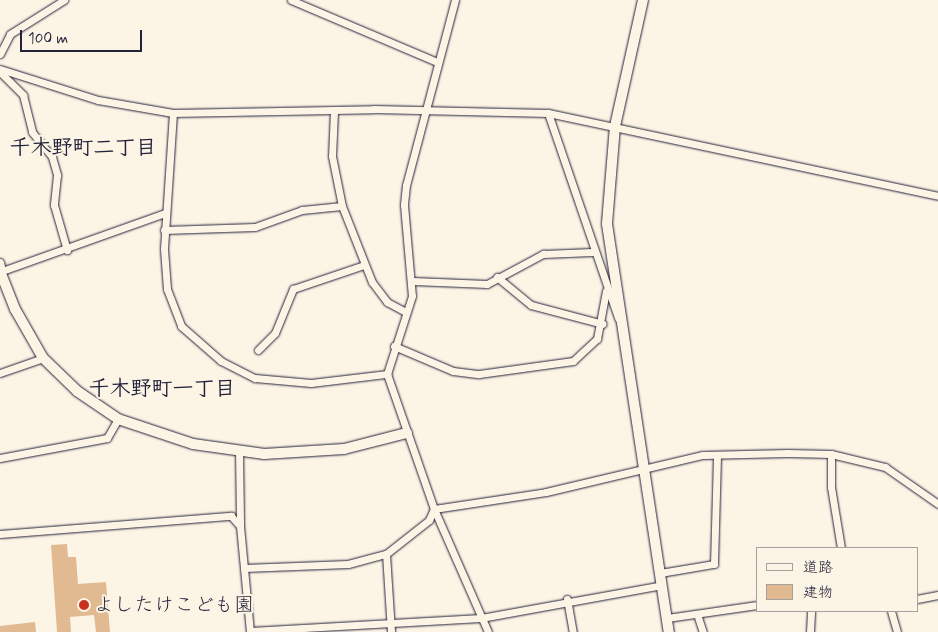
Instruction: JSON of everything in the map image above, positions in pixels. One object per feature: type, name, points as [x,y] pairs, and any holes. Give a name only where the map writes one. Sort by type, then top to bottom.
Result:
[{"type":"street","points":[[0,54],[10,34],[64,0]]},
{"type":"street","points":[[291,0],[437,62]]},
{"type":"street","points":[[455,0],[437,62],[404,205],[413,281],[406,312],[386,374],[434,509],[488,632]]},
{"type":"street","points":[[643,0],[615,126],[607,224],[670,632]]},
{"type":"street","points":[[0,71],[98,100],[173,114],[426,110],[548,113],[938,196]]},
{"type":"street","points":[[0,71],[23,95],[32,132],[52,157],[57,175],[54,205],[67,250]]},
{"type":"street","points":[[334,111],[332,156],[342,206],[364,264],[387,302],[406,312]]},
{"type":"street","points":[[548,113],[592,252],[606,292],[621,323]]},
{"type":"street","points":[[173,114],[164,230],[167,289],[175,315],[192,338],[233,369],[279,382],[352,381],[386,374]]},
{"type":"street","points":[[164,230],[255,227],[302,210],[342,206]]},
{"type":"street","points":[[165,213],[67,250],[1,268],[15,309],[43,358],[77,391],[118,419],[192,444],[239,450],[344,449],[407,433]]},
{"type":"street","points":[[413,281],[430,279],[478,285],[543,254],[592,252]]},
{"type":"street","points":[[258,350],[275,333],[293,289],[364,264]]},
{"type":"street","points":[[497,277],[531,305],[602,324]]},
{"type":"street","points":[[394,346],[453,371],[503,373],[573,361],[592,344],[602,324],[606,292]]},
{"type":"street","points":[[0,373],[43,358]]},
{"type":"street","points":[[0,458],[107,438],[118,419]]},
{"type":"street","points":[[239,450],[240,526],[250,631],[481,618],[548,607],[567,599],[662,585]]},
{"type":"street","points":[[434,509],[546,492],[644,468],[717,456],[831,454],[885,467],[938,504]]},
{"type":"street","points":[[831,454],[841,547]]},
{"type":"street","points":[[660,573],[714,564],[717,456]]},
{"type":"street","points":[[244,568],[348,564],[386,554],[429,520],[434,509]]},
{"type":"street","points":[[0,534],[230,516],[240,526]]},
{"type":"street","points":[[386,554],[390,632]]},
{"type":"street","points":[[918,599],[938,594]]},
{"type":"street","points":[[567,599],[573,632]]},
{"type":"street","points":[[667,618],[756,604]]},
{"type":"street","points":[[810,632],[811,612]]},
{"type":"street","points":[[891,612],[896,632]]},
{"type":"street","points":[[697,614],[703,632]]},
{"type":"building","points":[[67,544],[68,557],[76,557],[78,584],[106,582],[110,632],[96,632],[94,615],[70,617],[71,632],[57,632],[51,545]]},
{"type":"building","points":[[35,622],[36,632],[0,632],[0,626]]},
{"type":"place","name":"よしたけこども園","points":[[84,605]]},
{"type":"district","name":"千木野町二丁目","points":[[83,148]]},
{"type":"district","name":"千木野町一丁目","points":[[162,389]]}]
